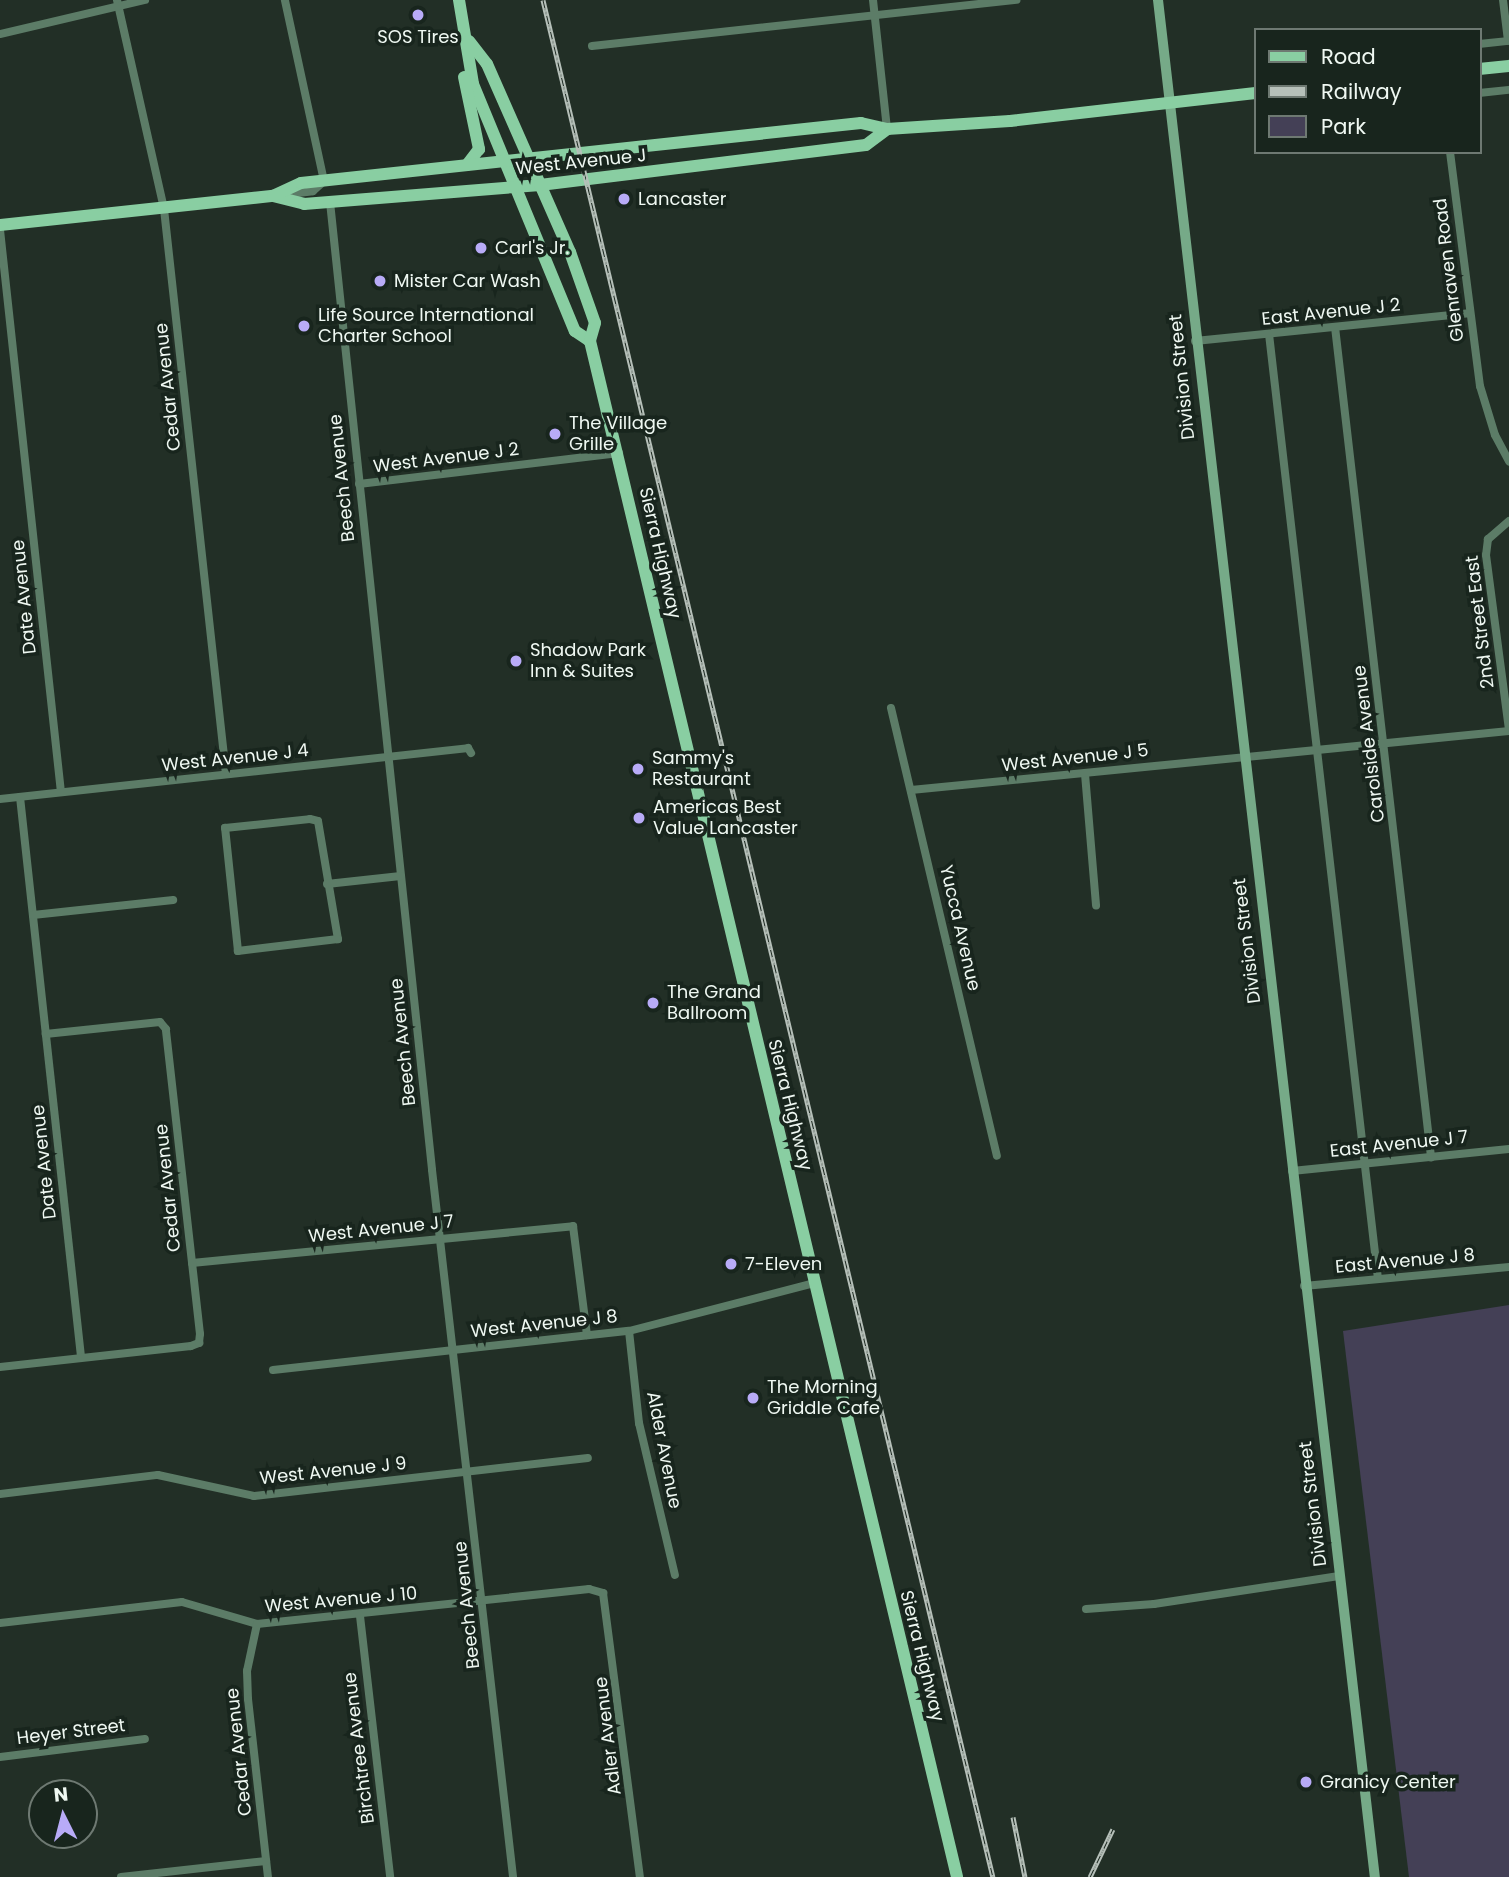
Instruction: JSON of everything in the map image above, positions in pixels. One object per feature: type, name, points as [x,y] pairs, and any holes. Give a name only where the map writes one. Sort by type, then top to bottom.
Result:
[{"type":"main road","name":"Sierra Highway","points":[[459,0],[469,41],[468,70],[575,331],[590,341]]},
{"type":"main road","name":"Division Street","points":[[1158,0],[1242,756],[1375,1877]]},
{"type":"main road","name":"Sierra Highway","points":[[469,41],[488,64],[595,323],[590,341],[620,453],[814,1283],[957,1877]]},
{"type":"main road","points":[[467,165],[479,149],[460,57],[469,41]]},
{"type":"main road","points":[[1481,69],[1509,66]]},
{"type":"main road","name":"West Avenue J","points":[[0,225],[273,196],[301,183],[507,160],[862,123],[887,128],[1010,121],[1254,93]]},
{"type":"main road","name":"West Avenue J","points":[[273,196],[304,204],[540,185],[866,145],[887,128]]},
{"type":"street","points":[[0,34],[117,3],[145,0]]},
{"type":"street","points":[[285,0],[324,181]]},
{"type":"street","points":[[873,0],[887,128]]},
{"type":"street","points":[[592,46],[1017,0]]},
{"type":"street","points":[[1481,44],[1508,41],[1503,0]]},
{"type":"street","name":"Cedar Avenue","points":[[117,3],[164,209],[226,774]]},
{"type":"street","points":[[1481,93],[1509,90]]},
{"type":"street","name":"Glenraven Road","points":[[1450,154],[1480,386],[1495,435],[1509,461]]},
{"type":"street","name":"Beech Avenue","points":[[330,202],[440,1239],[513,1877]]},
{"type":"street","name":"Date Avenue","points":[[0,230],[61,792]]},
{"type":"street","name":"East Avenue J 2","points":[[1195,341],[1469,313]]},
{"type":"street","name":"Carolside Avenue","points":[[1335,327],[1432,1157]]},
{"type":"street","points":[[1269,334],[1378,1279]]},
{"type":"street","name":"West Avenue J 2","points":[[359,484],[620,453]]},
{"type":"street","name":"2nd Street East","points":[[1509,521],[1488,539],[1486,555],[1509,730]]},
{"type":"street","name":"Yucca Avenue","points":[[891,708],[997,1156]]},
{"type":"street","name":"West Avenue J 5","points":[[911,790],[1509,730]]},
{"type":"street","name":"West Avenue J 4","points":[[0,799],[468,748],[471,752]]},
{"type":"street","points":[[1085,774],[1096,906]]},
{"type":"street","name":"Date Avenue","points":[[20,797],[81,1357]]},
{"type":"street","points":[[318,821],[327,884],[333,895],[338,939],[238,951],[225,828],[318,821]]},
{"type":"street","points":[[327,884],[401,876]]},
{"type":"street","points":[[33,915],[173,900]]},
{"type":"street","name":"Cedar Avenue","points":[[46,1034],[160,1022],[166,1029],[192,1263],[199,1343],[81,1357]]},
{"type":"street","name":"East Avenue J 7","points":[[1292,1171],[1509,1149]]},
{"type":"street","name":"West Avenue J 7","points":[[192,1263],[573,1226],[587,1335]]},
{"type":"street","name":"East Avenue J 8","points":[[1304,1286],[1509,1267]]},
{"type":"street","name":"West Avenue J 8","points":[[273,1370],[629,1331],[814,1283]]},
{"type":"street","name":"Alder Avenue","points":[[629,1331],[639,1423],[675,1575]]},
{"type":"street","points":[[0,1367],[81,1357]]},
{"type":"street","name":"West Avenue J 9","points":[[0,1494],[158,1475],[254,1496],[588,1458]]},
{"type":"street","points":[[1086,1609],[1154,1604],[1339,1576]]},
{"type":"street","name":"West Avenue J 10","points":[[0,1623],[182,1602],[257,1624],[360,1616],[589,1589],[603,1593]]},
{"type":"street","name":"Adler Avenue","points":[[603,1593],[640,1877]]},
{"type":"street","name":"Birchtree Avenue","points":[[360,1616],[390,1877]]},
{"type":"street","name":"Cedar Avenue","points":[[257,1624],[247,1671],[268,1877]]},
{"type":"street","name":"Heyer Street","points":[[0,1757],[145,1739]]},
{"type":"street","points":[[121,1877],[266,1861]]},
{"type":"green space","points":[[1509,1305],[1509,1877],[1409,1877],[1343,1331]]},
{"type":"railway","points":[[543,0],[993,1877]]},
{"type":"railway","points":[[1013,1817],[1025,1877]]},
{"type":"railway","points":[[1090,1877],[1113,1829]]},
{"type":"place","name":"SOS Tires","points":[[418,15]]},
{"type":"place","name":"Lancaster","points":[[624,199]]},
{"type":"place","name":"Carl's Jr.","points":[[481,248]]},
{"type":"place","name":"Mister Car Wash","points":[[380,281]]},
{"type":"place","name":"Life Source International Charter School","points":[[304,326]]},
{"type":"place","name":"The Village Grille","points":[[555,434]]},
{"type":"place","name":"Shadow Park Inn & Suites","points":[[516,661]]},
{"type":"place","name":"Sammy's Restaurant","points":[[638,769]]},
{"type":"place","name":"Americas Best Value Lancaster","points":[[639,818]]},
{"type":"place","name":"The Grand Ballroom","points":[[653,1003]]},
{"type":"place","name":"7-Eleven","points":[[731,1264]]},
{"type":"place","name":"The Morning Griddle Cafe","points":[[753,1398]]},
{"type":"place","name":"Granicy Center","points":[[1306,1782]]}]
